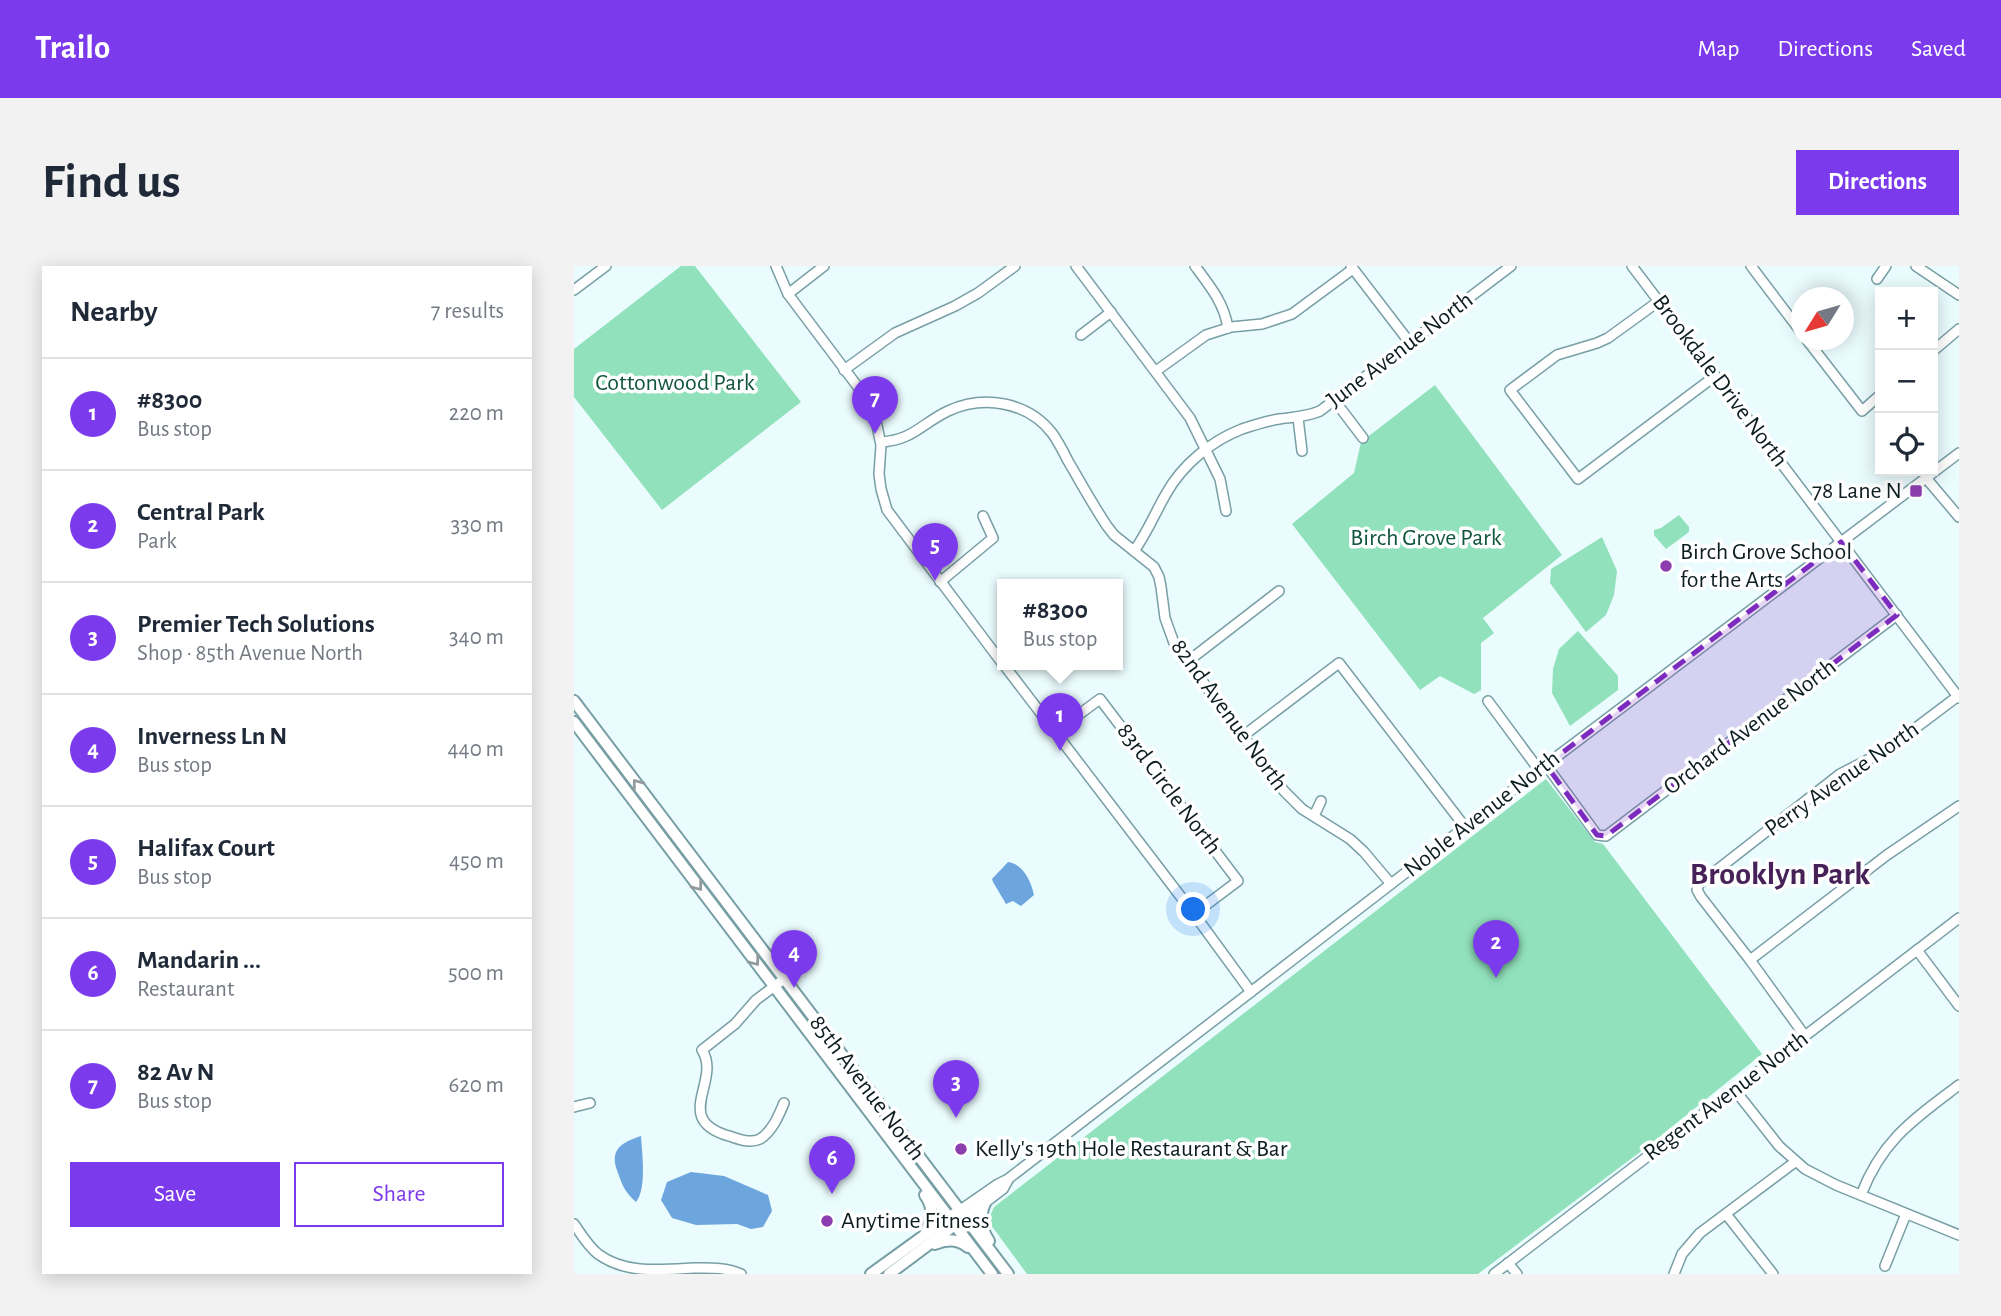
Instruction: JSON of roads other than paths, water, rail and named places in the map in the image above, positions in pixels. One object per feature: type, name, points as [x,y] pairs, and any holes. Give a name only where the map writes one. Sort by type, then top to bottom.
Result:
[{"type":"main road","name":"85th Avenue North","points":[[574,701],[1008,1274]]},
{"type":"main road","name":"85th Avenue North","points":[[574,722],[992,1274]]},
{"type":"main road","points":[[886,1134],[891,1150],[930,1202],[932,1219],[925,1234]]},
{"type":"main road","points":[[985,1203],[981,1219],[983,1231],[1014,1274]]},
{"type":"main road","points":[[889,1274],[962,1214]]},
{"type":"main road","points":[[871,1274],[925,1234],[952,1221]]},
{"type":"main road","points":[[906,1262],[947,1240],[962,1242],[978,1255]]},
{"type":"street","points":[[574,290],[606,266]]},
{"type":"street","points":[[776,266],[788,294],[861,391],[872,410],[881,442],[879,474],[887,510],[997,655]]},
{"type":"street","points":[[788,294],[824,266]]},
{"type":"street","points":[[845,370],[895,333],[955,306],[1015,266]]},
{"type":"street","points":[[1076,266],[1190,418],[1220,479],[1226,511]]},
{"type":"street","points":[[1195,266],[1218,298],[1228,328]]},
{"type":"street","name":"June Avenue North","points":[[1134,551],[1167,491],[1179,475],[1207,449],[1241,429],[1269,421],[1310,415],[1335,401],[1511,266]]},
{"type":"street","name":"Brookdale Drive North","points":[[1632,266],[1958,697]]},
{"type":"street","points":[[1751,266],[1791,319]]},
{"type":"street","points":[[1877,279],[1886,266]]},
{"type":"street","points":[[1916,266],[1959,295]]},
{"type":"street","points":[[1156,371],[1197,340],[1216,331],[1262,324],[1292,314],[1352,268],[1410,343]]},
{"type":"street","points":[[1659,301],[1597,344],[1557,355],[1510,390],[1578,480],[1715,376]]},
{"type":"street","points":[[1082,335],[1111,312]]},
{"type":"street","points":[[1934,350],[1959,330]]},
{"type":"street","points":[[1815,350],[1862,411],[1875,399]]},
{"type":"street","points":[[1335,401],[1363,438]]},
{"type":"street","name":"82nd Avenue North","points":[[881,442],[907,437],[950,411],[990,402],[1004,404],[1030,414],[1051,432],[1066,447],[1107,526],[1114,535],[1154,567],[1159,577],[1168,631],[1187,662],[1293,801],[1350,839],[1391,884]]},
{"type":"street","points":[[1298,418],[1301,451]]},
{"type":"street","name":"Noble Avenue North","points":[[962,1214],[1542,768],[1959,453]]},
{"type":"street","points":[[1926,478],[1959,517]]},
{"type":"street","points":[[940,582],[993,538],[984,516]]},
{"type":"street","points":[[1187,662],[1279,591]]},
{"type":"street","name":"Orchard Avenue North","points":[[1542,768],[1594,831],[1601,836],[1610,833],[1897,615]]},
{"type":"street","points":[[1244,736],[1339,663],[1465,828]]},
{"type":"street","points":[[1009,670],[1251,992]]},
{"type":"street","name":"Perry Avenue North","points":[[1749,960],[1701,897],[1699,884],[1840,774],[1885,751],[1958,697]]},
{"type":"street","name":"83rd Circle North","points":[[1055,733],[1100,699],[1108,709],[1238,881],[1194,915]]},
{"type":"street","points":[[1488,701],[1542,768]]},
{"type":"street","points":[[1314,816],[1321,801]]},
{"type":"street","points":[[1805,1036],[1749,960],[1902,844],[1959,806]]},
{"type":"street","name":"Regent Avenue North","points":[[1494,1274],[1959,918]]},
{"type":"street","points":[[1917,950],[1959,1006]]},
{"type":"street","points":[[784,979],[756,1000],[738,1021],[702,1050],[706,1063],[701,1114],[705,1125],[715,1132],[751,1142],[766,1134],[779,1116],[784,1103]]},
{"type":"street","points":[[1861,1195],[1875,1164],[1899,1133],[1959,1086]]},
{"type":"street","points":[[1734,1089],[1795,1162],[1820,1178],[1959,1235]]},
{"type":"street","points":[[574,1107],[590,1103]]},
{"type":"street","points":[[1674,1274],[1690,1243],[1795,1162]]},
{"type":"street","name":"Noble Avenue North","points":[[962,1214],[985,1203],[1003,1189],[1008,1179]]},
{"type":"street","points":[[1726,1214],[1773,1274]]},
{"type":"street","points":[[1885,1266],[1906,1214]]},
{"type":"street","points":[[574,1224],[599,1254],[621,1266],[650,1270],[712,1267],[741,1274]]},
{"type":"street","points":[[1508,1263],[1517,1274]]},
{"type":"water","points":[[1008,862],[1022,870],[1033,890],[1034,895],[1021,906],[1013,901],[1006,904],[992,879]]},
{"type":"water","points":[[641,1136],[643,1180],[636,1202],[623,1186],[615,1158],[622,1145]]},
{"type":"water","points":[[691,1172],[724,1176],[768,1195],[772,1211],[763,1227],[751,1229],[737,1224],[696,1225],[672,1218],[661,1200],[667,1182]]},
{"type":"place","name":"82 Av N","points":[[875,434]]},
{"type":"place","name":"78 Lane N","points":[[1916,491]]},
{"type":"place","name":"Birch Grove School for the Arts","points":[[1666,566]]},
{"type":"place","name":"Halifax Court","points":[[935,581]]},
{"type":"place","name":"#8300","points":[[1060,751]]},
{"type":"place","name":"Central Park","points":[[1496,978]]},
{"type":"place","name":"Inverness Ln N","points":[[794,988]]},
{"type":"place","name":"Premier Tech Solutions","points":[[956,1118]]},
{"type":"place","name":"Kelly's 19th Hole Restaurant & Bar","points":[[961,1149]]},
{"type":"place","name":"Mandarin ...","points":[[832,1194]]},
{"type":"place","name":"Anytime Fitness","points":[[827,1221]]},
{"type":"district","name":"Brooklyn Park","points":[[1780,874]]},
{"type":"park label","name":"Cottonwood Park","points":[[675,383]]},
{"type":"park label","name":"Birch Grove Park","points":[[1426,538]]}]
